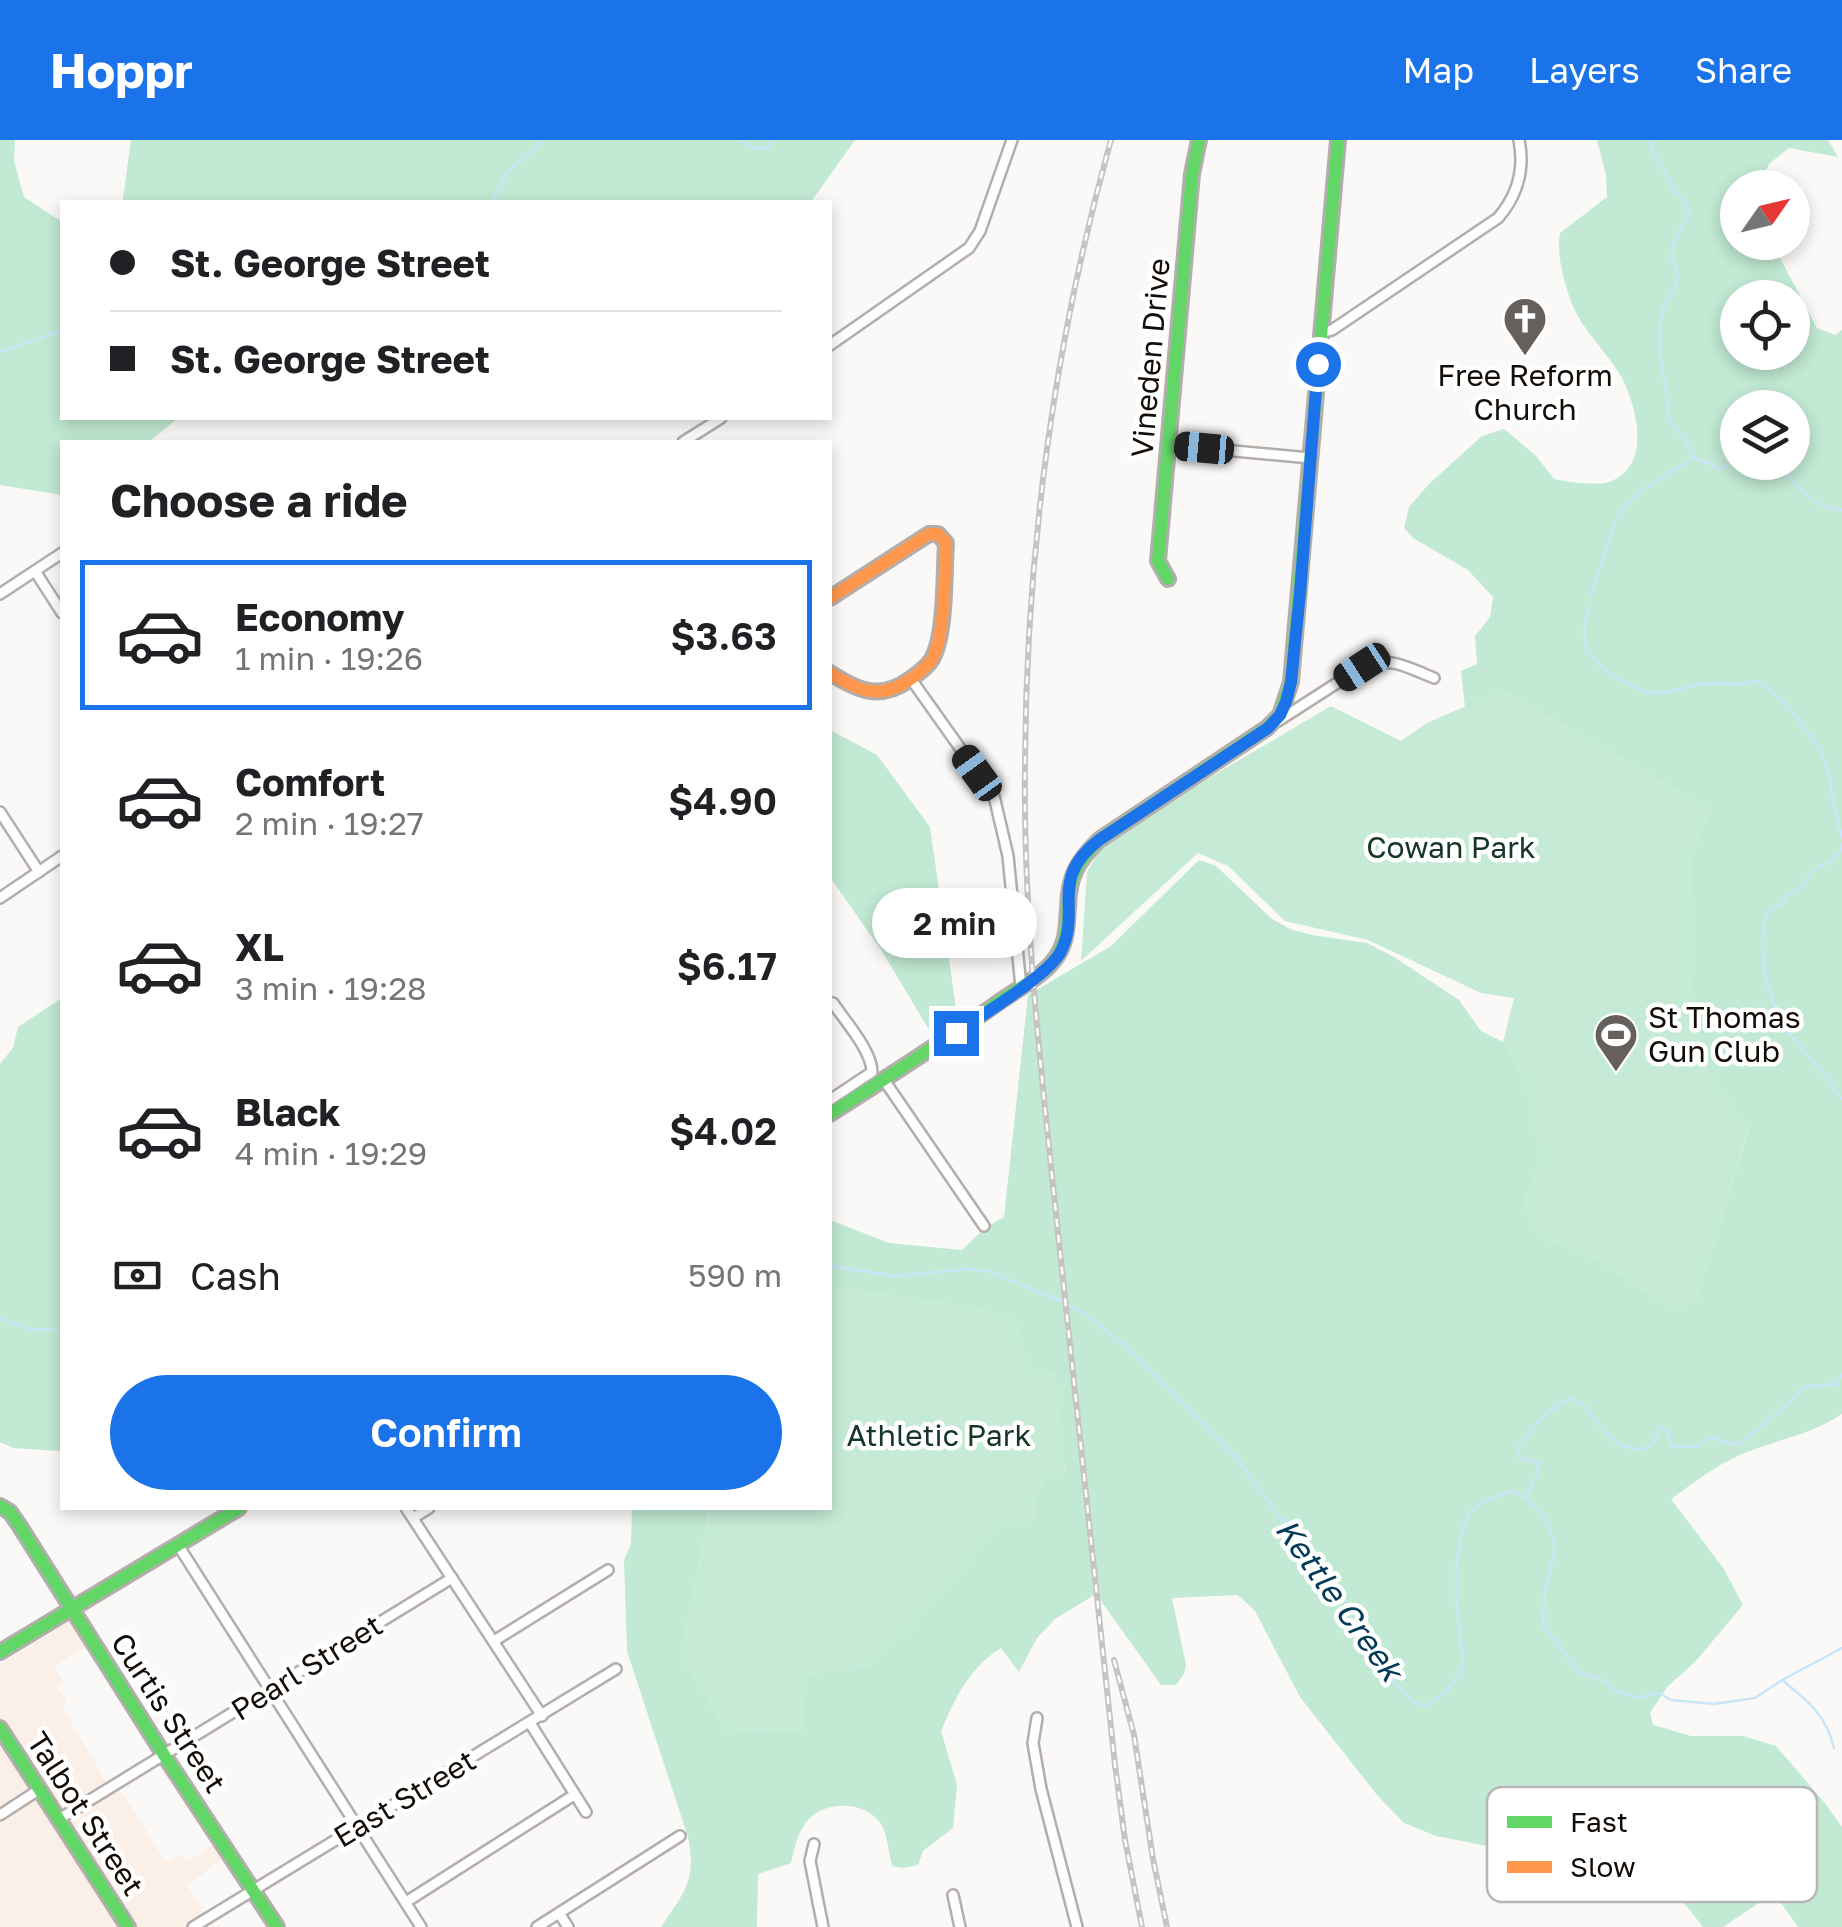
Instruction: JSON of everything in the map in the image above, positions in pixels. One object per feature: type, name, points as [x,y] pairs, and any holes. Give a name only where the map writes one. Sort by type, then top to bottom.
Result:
[{"type":"street","points":[[832,344],[970,248],[1012,140]]},
{"type":"street","name":"Vineden Drive","points":[[1168,579],[1158,561],[1192,174],[1199,140]]},
{"type":"street","points":[[1268,728],[1280,715],[1291,682],[1338,140]]},
{"type":"street","points":[[1321,332],[1332,330],[1498,218],[1518,185],[1522,167],[1518,140]]},
{"type":"street","points":[[686,440],[718,420]]},
{"type":"street","points":[[1168,445],[1310,458]]},
{"type":"street","points":[[832,597],[925,536],[941,536],[946,547],[939,640],[927,666],[891,690],[863,691],[832,674]]},
{"type":"street","points":[[0,594],[60,554]]},
{"type":"street","points":[[34,571],[60,610]]},
{"type":"street","points":[[832,1113],[1052,964],[1066,937],[1069,881],[1082,854],[1099,840],[1362,667],[1392,662],[1434,678]]},
{"type":"street","points":[[911,679],[994,796],[1008,856],[1021,988]]},
{"type":"street","points":[[0,812],[39,872]]},
{"type":"street","points":[[0,898],[60,857]]},
{"type":"street","points":[[832,1099],[872,1072],[872,1062],[833,1003]]},
{"type":"street","points":[[884,1080],[984,1226]]},
{"type":"street","name":"Curtis Street","points":[[0,1506],[19,1524],[277,1927]]},
{"type":"street","points":[[0,1652],[236,1510]]},
{"type":"street","points":[[407,1510],[542,1716]]},
{"type":"street","points":[[413,1518],[426,1510]]},
{"type":"street","points":[[178,1545],[420,1927]]},
{"type":"street","points":[[494,1641],[608,1570]]},
{"type":"street","name":"Pearl Street","points":[[60,1819],[452,1578]]},
{"type":"street","name":"East Street","points":[[193,1927],[616,1669]]},
{"type":"street","points":[[1037,1718],[1033,1735],[1036,1758],[1076,1927]]},
{"type":"street","points":[[530,1724],[586,1812]]},
{"type":"street","name":"Talbot Street","points":[[0,1728],[128,1927]]},
{"type":"street","points":[[0,1815],[40,1789]]},
{"type":"street","points":[[406,1902],[574,1795]]},
{"type":"street","points":[[538,1927],[680,1836]]},
{"type":"street","points":[[814,1844],[811,1867],[823,1927]]},
{"type":"street","points":[[953,1895],[960,1927]]},
{"type":"street","points":[[559,1913],[568,1927]]},
{"type":"shaded area","points":[[71,1621],[87,1646],[54,1667],[64,1683],[56,1687],[67,1701],[62,1707],[107,1783],[122,1793],[166,1862],[181,1854],[186,1862],[213,1845],[221,1860],[187,1885],[214,1925],[0,1927],[0,1664]]},
{"type":"green space","points":[[0,140],[15,140],[14,161],[24,197],[60,221],[60,420],[176,420],[151,440],[60,440],[60,495],[0,485]]},
{"type":"green space","points":[[131,140],[855,140],[812,200],[123,199]]},
{"type":"green space","points":[[1597,140],[1828,140],[1838,157],[1789,148],[1766,170],[1720,170],[1720,260],[1781,260],[1792,280],[1720,280],[1720,370],[1810,370],[1810,315],[1817,328],[1835,335],[1842,330],[1842,1414],[1817,1428],[1729,1460],[1671,1499],[1724,1569],[1743,1605],[1695,1662],[1667,1687],[1650,1713],[1653,1725],[1691,1736],[1743,1736],[1776,1746],[1811,1787],[1487,1787],[1487,1846],[1436,1836],[1404,1823],[1377,1795],[1300,1697],[1255,1611],[1238,1595],[1172,1598],[1186,1665],[1176,1685],[1161,1685],[1096,1594],[1055,1619],[1037,1638],[1019,1672],[1001,1648],[964,1685],[941,1731],[957,1785],[953,1828],[923,1851],[918,1865],[892,1866],[883,1828],[869,1813],[848,1806],[826,1808],[805,1824],[791,1863],[758,1874],[757,1927],[661,1927],[686,1885],[691,1864],[688,1837],[627,1651],[624,1560],[631,1544],[632,1510],[708,1510],[681,1657],[728,1731],[803,1732],[806,1674],[871,1666],[907,1633],[1002,1526],[1034,1522],[1035,1497],[1047,1478],[1065,1472],[1056,1373],[1028,1371],[1017,1320],[968,1307],[832,1287],[832,1221],[889,1243],[962,1250],[985,1228],[1004,1217],[1028,995],[1111,946],[1199,860],[1216,866],[1272,919],[1290,929],[1367,943],[1459,1000],[1481,1031],[1503,1042],[1519,1068],[1533,1116],[1538,1165],[1524,1204],[1540,1236],[1599,1260],[1668,1306],[1695,1304],[1749,1129],[1714,1078],[1701,1051],[1689,961],[1693,849],[1711,810],[1502,690],[1465,707],[1461,671],[1477,664],[1475,636],[1490,617],[1493,597],[1468,570],[1413,538],[1404,528],[1409,507],[1429,484],[1482,436],[1504,429],[1536,456],[1554,479],[1604,483],[1622,475],[1631,464],[1637,437],[1633,407],[1623,380],[1571,302],[1561,268],[1560,233],[1607,197]]},
{"type":"green space","name":"Cowan Park","points":[[1502,690],[1711,810],[1693,849],[1714,1078],[1749,1128],[1695,1305],[1668,1306],[1599,1260],[1540,1236],[1524,1204],[1538,1165],[1519,1068],[1503,1042],[1514,998],[1481,993],[1368,940],[1285,921],[1228,866],[1198,853],[1081,961],[1087,872],[1107,838],[1331,706],[1401,741],[1427,723]]},
{"type":"green space","points":[[832,731],[877,755],[930,827],[958,1022],[934,1038],[883,953],[832,880]]},
{"type":"green space","points":[[60,999],[60,1451],[13,1448],[0,1442],[0,1064],[13,1048],[18,1027]]},
{"type":"green space","name":"Athletic Park","points":[[832,1287],[968,1307],[1018,1320],[1028,1370],[1057,1373],[1065,1473],[1047,1478],[1035,1497],[1034,1522],[871,1666],[806,1674],[804,1732],[728,1731],[681,1657],[708,1510],[832,1510]]},
{"type":"green space","points":[[1817,1794],[1842,1827],[1842,1927],[1798,1927],[1780,1902],[1817,1902]]},
{"type":"green space","points":[[1683,1902],[1760,1902],[1723,1927],[1703,1927]]},
{"type":"waterway","points":[[493,200],[507,173],[543,140]]},
{"type":"waterway","points":[[740,140],[756,148],[768,148],[772,140]]},
{"type":"waterway","points":[[1648,140],[1689,213],[1672,250],[1678,281],[1661,317],[1660,352],[1669,421],[1693,457],[1720,469]]},
{"type":"waterway","points":[[0,352],[60,331]]},
{"type":"waterway","points":[[1591,595],[1617,517],[1637,494],[1692,458]]},
{"type":"waterway","points":[[1793,480],[1813,500],[1842,510]]},
{"type":"waterway","points":[[1588,607],[1586,646],[1596,662],[1626,683],[1661,693],[1701,684],[1756,681],[1788,706],[1820,749],[1842,837]]},
{"type":"waterway","points":[[1842,844],[1833,860],[1814,869],[1801,887],[1768,911],[1763,945],[1767,981],[1779,1015],[1842,1099]]},
{"type":"waterway","name":"Kettle Creek","points":[[832,1266],[895,1276],[968,1269],[991,1272],[1088,1316],[1132,1352],[1237,1459],[1342,1596],[1394,1682],[1415,1703],[1425,1705],[1444,1694],[1460,1674],[1463,1660],[1456,1567],[1462,1531],[1470,1512],[1484,1501],[1512,1491],[1540,1513],[1555,1547],[1543,1625],[1579,1672],[1604,1681],[1618,1692],[1639,1698],[1659,1693],[1671,1700],[1714,1704],[1755,1698],[1842,1648]]},
{"type":"waterway","name":"Kettle Creek","points":[[0,1319],[31,1329],[60,1330]]},
{"type":"waterway","points":[[1527,1496],[1538,1463],[1520,1458],[1518,1447],[1549,1412],[1572,1398],[1585,1407],[1611,1438],[1626,1447],[1647,1447],[1659,1427],[1668,1432],[1672,1447],[1697,1446],[1712,1437],[1740,1444],[1803,1387],[1836,1384],[1842,1375]]},
{"type":"waterway","points":[[1782,1680],[1821,1718],[1834,1748]]},
{"type":"railway","points":[[1111,140],[1074,294],[1047,450],[1031,608],[1025,824],[1035,1000],[1058,1233],[1115,1765],[1142,1927]]},
{"type":"railway","points":[[1114,1660],[1134,1735],[1167,1927]]},
{"type":"traffic: fast","points":[[1168,579],[1158,561],[1192,174],[1199,140]]},
{"type":"traffic: fast","points":[[832,1113],[1042,972],[1062,946],[1072,878],[1091,848],[1267,728],[1280,715],[1291,682],[1338,140]]},
{"type":"traffic: fast","points":[[0,1506],[19,1525],[277,1927]]},
{"type":"traffic: fast","points":[[0,1652],[236,1510]]},
{"type":"traffic: fast","points":[[0,1728],[128,1927]]},
{"type":"traffic: slow","points":[[832,597],[929,534],[938,534],[946,543],[940,635],[927,665],[898,686],[878,691],[859,688],[832,674]]},
{"type":"place","name":"Free Reform Church","points":[[1525,357]]},
{"type":"place","name":"St Thomas Gun Club","points":[[1616,1073]]},
{"type":"route","points":[[956,1033],[1033,979],[1062,950],[1069,881],[1082,854],[1268,728],[1280,715],[1290,689],[1318,364]]}]
